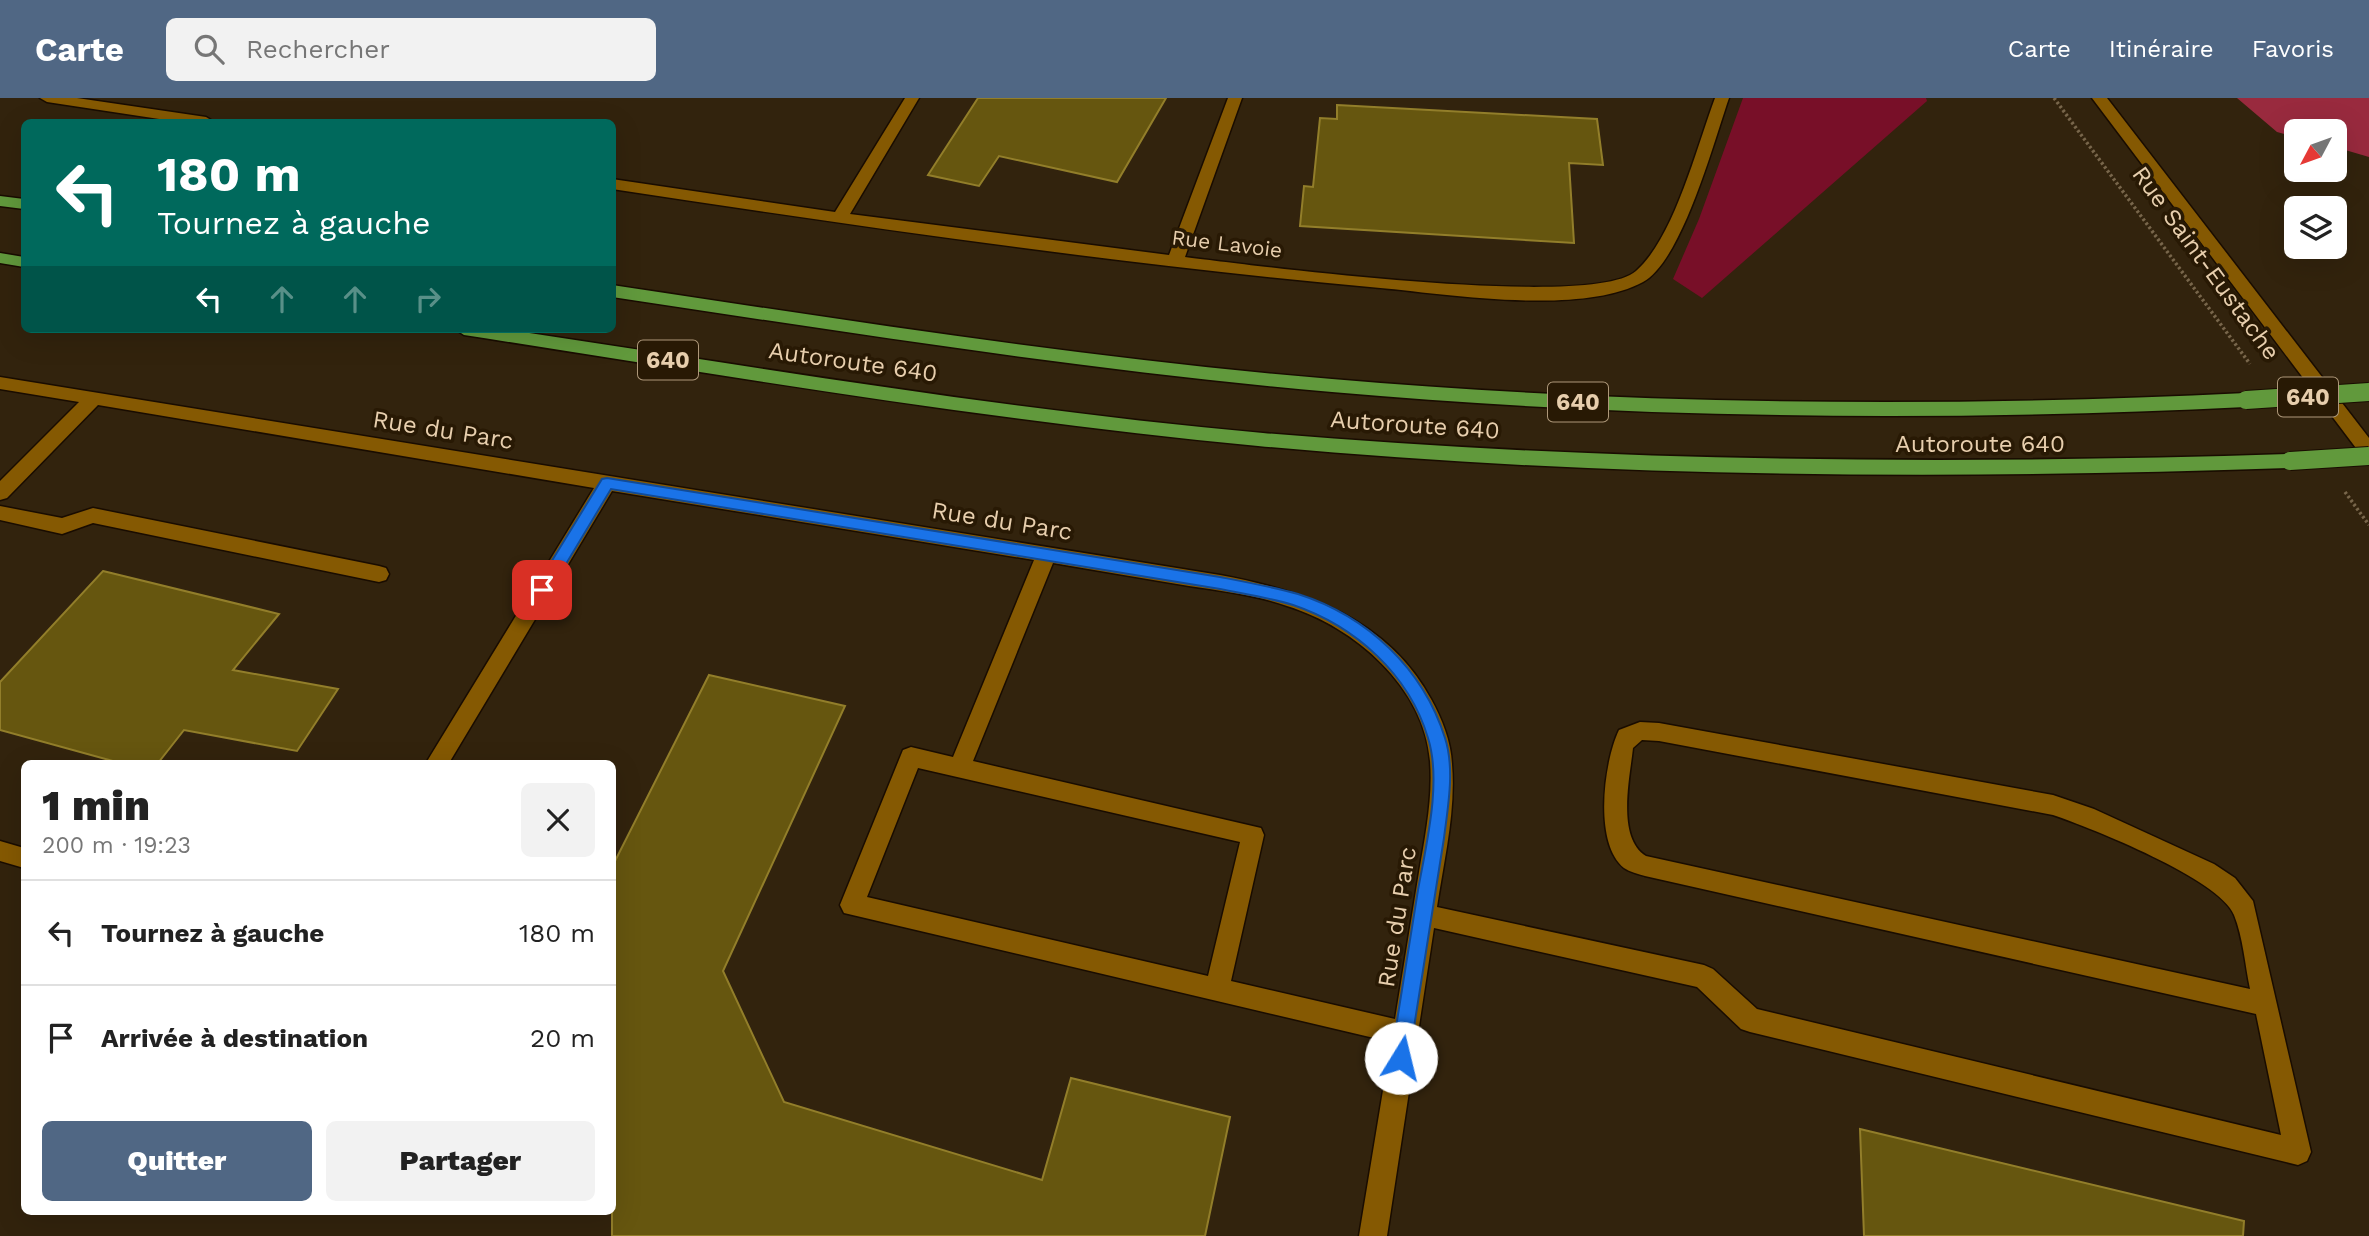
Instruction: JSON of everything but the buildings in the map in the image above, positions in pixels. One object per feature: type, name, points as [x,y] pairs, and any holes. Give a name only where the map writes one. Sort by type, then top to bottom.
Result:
[{"type":"highway","points":[[0,201],[21,204]]},
{"type":"highway","points":[[0,258],[21,262]]},
{"type":"highway","name":"Autoroute 640","points":[[616,292],[1092,360],[1287,381],[1488,397],[1676,406],[1884,409],[2029,408],[2246,400],[2369,392]]},
{"type":"highway","name":"Autoroute 640","points":[[491,333],[1035,414],[1260,439],[1374,447],[1621,462],[1864,469],[2081,468],[2369,456]]},
{"type":"street","points":[[47,98],[186,119]]},
{"type":"street","points":[[840,217],[912,98]]},
{"type":"street","points":[[1175,261],[1236,98]]},
{"type":"street","name":"Rue Lavoie","points":[[616,185],[1175,261],[1443,287],[1577,293],[1624,285],[1639,278],[1662,253],[1722,98]]},
{"type":"street","name":"Rue Saint-Eustache","points":[[2099,98],[2369,451]]},
{"type":"street","name":"Rue du Parc","points":[[0,383],[1220,583],[1297,600],[1349,625],[1376,644],[1398,666],[1415,690],[1437,738],[1441,764],[1440,800],[1424,915],[1373,1236]]},
{"type":"street","points":[[0,494],[93,399]]},
{"type":"street","points":[[439,760],[607,483]]},
{"type":"street","points":[[0,513],[62,526],[93,515],[379,574]]},
{"type":"street","points":[[959,768],[1046,555]]},
{"type":"street","points":[[1424,915],[1704,977],[1750,1020],[2298,1152],[2245,909],[2227,886],[2206,872],[2085,816],[2053,805],[1659,732],[1640,731],[1627,737],[1622,748],[1616,828],[1619,845],[1632,860],[1672,873],[2265,1004]]},
{"type":"street","points":[[1217,990],[1253,835],[911,757],[852,905],[1217,990],[1405,1033]]},
{"type":"street","points":[[0,851],[21,857]]},
{"type":"path","name":"Rue Saint-Eustache","points":[[2054,98],[2253,368]]},
{"type":"path","points":[[2344,492],[2369,525]]},
{"type":"shaded area","points":[[1743,98],[1926,98],[1927,101],[1702,298],[1673,279],[1699,219]]},
{"type":"shaded area","points":[[2237,98],[2369,98],[2369,157],[2347,151],[2347,119],[2284,119],[2284,134],[2277,132]]},
{"type":"route","points":[[542,590],[607,483],[1220,583],[1297,600],[1322,610],[1376,644],[1398,666],[1415,690],[1437,738],[1441,764],[1436,838],[1401,1058]]}]
